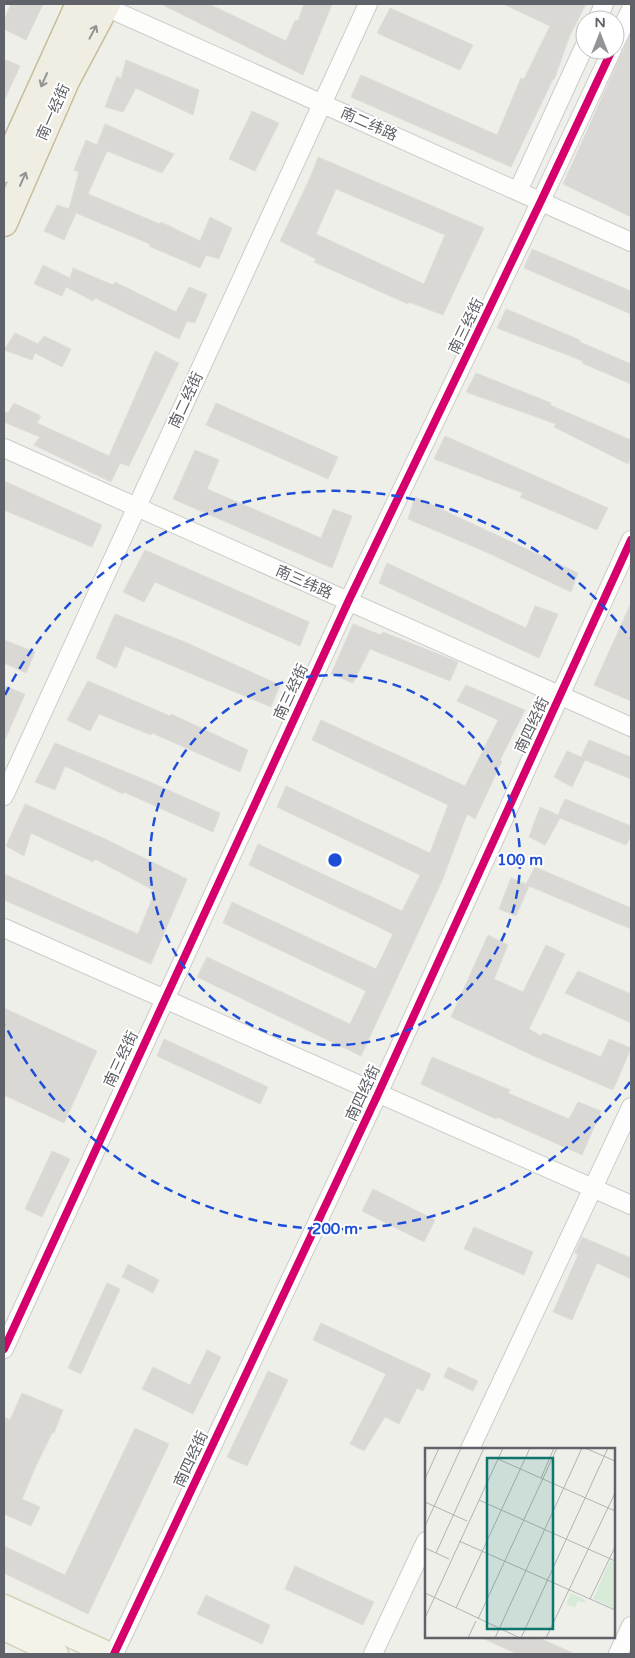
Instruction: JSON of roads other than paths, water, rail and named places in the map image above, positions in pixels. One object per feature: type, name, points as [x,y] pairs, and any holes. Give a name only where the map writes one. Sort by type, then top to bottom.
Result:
[{"type":"highway","name":"南一经街","points":[[4,169],[79,4]]},
{"type":"highway","name":"南一经街","points":[[4,223],[66,82],[107,5]]},
{"type":"main road","points":[[4,1606],[110,1654]]},
{"type":"main road","points":[[4,1611],[97,1654]]},
{"type":"main road","points":[[4,1629],[57,1654]]},
{"type":"main road","points":[[4,1636],[42,1654]]},
{"type":"street","name":"南二经街","points":[[4,796],[368,4]]},
{"type":"street","name":"南二纬路","points":[[107,5],[631,242]]},
{"type":"street","points":[[625,22],[631,9]]},
{"type":"street","points":[[518,191],[578,60]]},
{"type":"street","name":"南三经街","points":[[4,1349],[348,602],[607,60]]},
{"type":"street","name":"南三纬路","points":[[4,448],[631,727]]},
{"type":"street","name":"南四经街","points":[[114,1654],[378,1094],[631,540]]},
{"type":"street","points":[[4,928],[631,1206]]},
{"type":"street","points":[[470,1448],[631,1107]]},
{"type":"street","points":[[372,1654],[425,1543]]},
{"type":"street","points":[[618,1654],[631,1626]]}]
